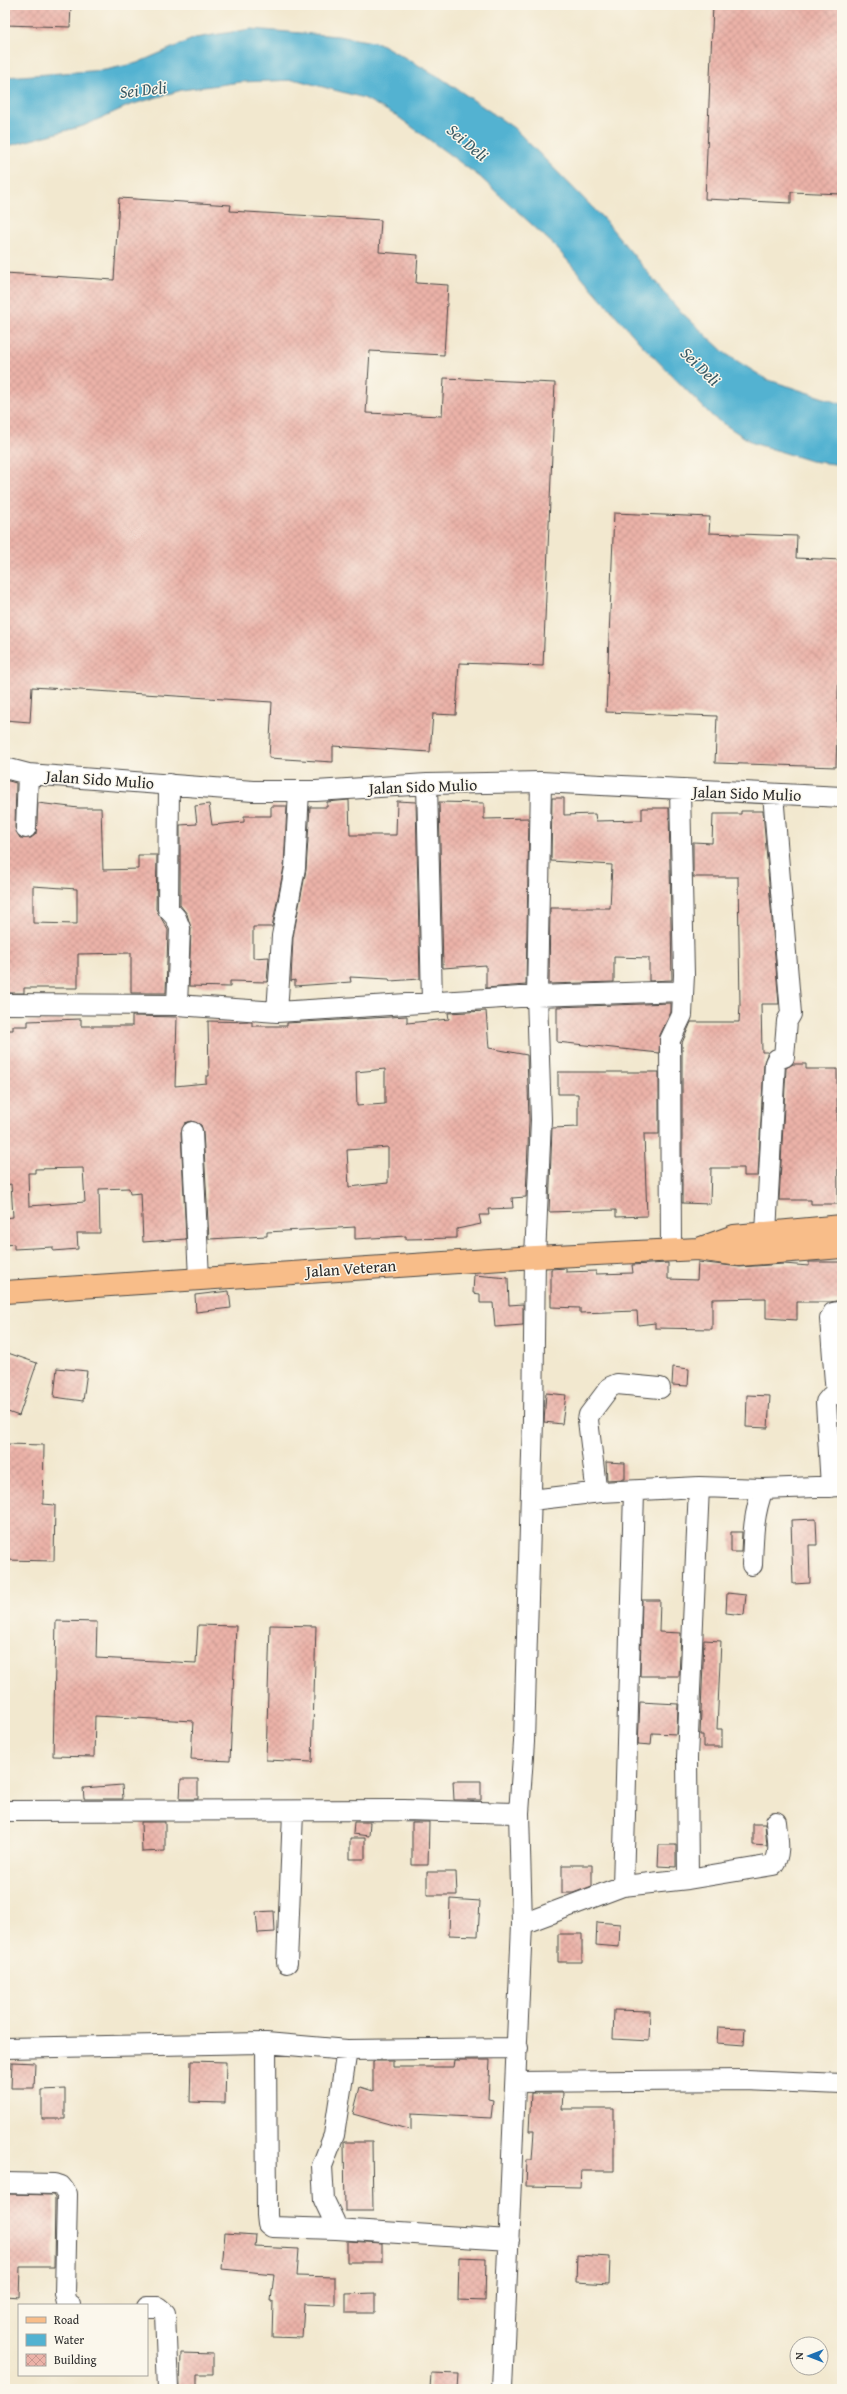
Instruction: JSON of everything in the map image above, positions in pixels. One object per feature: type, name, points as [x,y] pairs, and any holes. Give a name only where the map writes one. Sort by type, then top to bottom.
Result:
[{"type":"main road","name":"Jalan Veteran","points":[[698,1249],[734,1236],[842,1226]]},
{"type":"main road","name":"Jalan Veteran","points":[[5,1292],[535,1257],[698,1249],[739,1255],[842,1247]]},
{"type":"street","name":"Jalan Sido Mulio","points":[[5,768],[28,774],[253,791],[299,791],[427,784],[541,782],[680,791],[842,797]]},
{"type":"street","points":[[26,828],[28,774]]},
{"type":"street","points":[[502,2389],[518,2048],[522,1924],[519,1813],[524,1742],[531,1500],[535,1257],[541,1120],[537,996],[541,782]]},
{"type":"street","points":[[170,784],[168,908],[176,918],[180,928],[177,1005]]},
{"type":"street","points":[[427,784],[432,1002]]},
{"type":"street","points":[[278,1012],[282,936],[295,868],[299,791]]},
{"type":"street","points":[[671,1250],[670,1040],[682,1015],[683,991],[680,791]]},
{"type":"street","points":[[766,1233],[775,1063],[777,1059],[784,1057],[787,1021],[791,1014],[773,794]]},
{"type":"street","points":[[5,1004],[177,1005],[278,1012],[537,996],[683,991]]},
{"type":"street","points":[[192,1132],[199,1278]]},
{"type":"street","points":[[531,1500],[601,1492],[634,1492],[699,1487],[763,1489],[837,1486],[826,1402],[831,1396],[839,1395],[830,1319],[833,1313],[842,1311]]},
{"type":"street","points":[[601,1492],[596,1486],[589,1415],[610,1387],[617,1384],[660,1388]]},
{"type":"street","points":[[688,1879],[687,1758],[699,1487]]},
{"type":"street","points":[[752,1565],[754,1520],[763,1489]]},
{"type":"street","points":[[623,1886],[634,1492]]},
{"type":"street","points":[[5,1811],[293,1812],[404,1810],[519,1813]]},
{"type":"street","points":[[287,1963],[293,1812]]},
{"type":"street","points":[[522,1924],[623,1886],[688,1879],[773,1866],[778,1860],[776,1822]]},
{"type":"street","points":[[5,2048],[266,2043],[347,2050],[518,2048]]},
{"type":"street","points":[[266,2043],[268,2224],[272,2227],[336,2229],[509,2240]]},
{"type":"street","points":[[336,2229],[334,2220],[324,2200],[322,2166],[336,2128],[347,2050]]},
{"type":"street","points":[[516,2082],[746,2080],[842,2084]]},
{"type":"street","points":[[5,2183],[55,2184],[61,2186],[67,2194],[65,2294],[67,2303],[69,2304]]},
{"type":"street","points":[[148,2307],[158,2307],[166,2313],[168,2389]]},
{"type":"water","name":"Sei Deli","points":[[251,29],[338,36],[379,43],[441,78],[514,128],[603,218],[677,308],[726,354],[766,379],[842,404],[842,465],[811,461],[753,443],[713,417],[641,344],[553,244],[480,177],[397,116],[364,98],[297,80],[240,82],[182,90],[130,105],[83,126],[12,145],[5,144],[5,77],[105,70],[137,63],[195,38]]},
{"type":"building","points":[[5,5],[71,5],[70,27],[5,25]]},
{"type":"building","points":[[713,5],[842,5],[842,194],[791,192],[791,203],[705,199]]},
{"type":"building","points":[[119,198],[231,205],[230,211],[381,220],[379,252],[418,255],[416,283],[448,285],[444,355],[370,351],[366,413],[442,416],[444,378],[555,383],[543,666],[459,663],[456,715],[433,714],[430,752],[333,746],[333,762],[269,758],[272,702],[32,687],[30,722],[5,720],[5,273],[114,280]]},
{"type":"building","points":[[614,513],[710,517],[709,533],[797,536],[796,558],[842,560],[836,767],[715,763],[717,716],[606,712]]},
{"type":"building","points":[[5,780],[16,783],[15,828],[20,838],[31,838],[36,834],[38,803],[78,808],[101,808],[103,870],[138,869],[138,855],[157,855],[156,909],[168,930],[166,993],[131,993],[131,953],[78,954],[78,988],[24,988],[24,993],[5,993]],"holes":[[[33,886],[77,889],[77,924],[33,923]]]},
{"type":"building","points":[[552,798],[564,798],[564,815],[595,814],[596,821],[642,820],[642,808],[669,808],[672,980],[649,981],[649,958],[614,957],[614,982],[549,984],[550,908],[610,908],[612,865],[551,861]]},
{"type":"building","points":[[349,800],[350,835],[396,835],[397,801],[416,802],[420,979],[390,981],[389,979],[350,977],[351,982],[295,986],[295,980],[291,981],[293,937],[306,870],[310,807],[327,807],[327,802]]},
{"type":"building","points":[[439,802],[484,803],[484,819],[529,818],[526,985],[486,988],[486,965],[443,968]]},
{"type":"building","points":[[209,804],[212,825],[244,822],[244,816],[271,816],[271,806],[287,806],[284,867],[272,927],[253,927],[253,958],[269,957],[267,982],[230,981],[230,987],[189,986],[191,928],[187,914],[180,905],[180,825],[197,824],[195,806]]},
{"type":"building","points":[[741,811],[763,811],[779,1004],[761,1004],[762,1052],[768,1052],[764,1062],[758,1176],[744,1176],[744,1168],[711,1168],[710,1204],[682,1203],[682,1043],[691,1022],[739,1022],[740,1005],[738,877],[693,877],[693,842],[712,843],[713,814],[741,814]]},
{"type":"building","points":[[671,1003],[671,1012],[660,1035],[659,1053],[557,1042],[557,1007]]},
{"type":"building","points":[[486,1011],[489,1048],[527,1055],[529,1120],[526,1197],[512,1198],[513,1208],[488,1209],[489,1215],[479,1215],[481,1224],[457,1229],[457,1238],[406,1239],[406,1236],[355,1239],[355,1227],[267,1232],[267,1236],[209,1239],[203,1131],[201,1125],[192,1121],[185,1123],[181,1133],[186,1239],[143,1242],[141,1193],[130,1194],[129,1188],[99,1189],[100,1233],[77,1233],[78,1249],[53,1251],[53,1247],[14,1249],[14,1244],[5,1245],[5,1218],[13,1217],[11,1184],[5,1185],[5,1030],[13,1030],[13,1026],[28,1026],[28,1021],[81,1019],[81,1026],[132,1026],[132,1016],[177,1017],[175,1086],[206,1083],[206,1076],[209,1076],[208,1021],[252,1022],[252,1026],[287,1026],[287,1023],[407,1016],[407,1023],[449,1019],[448,1013]],"holes":[[[385,1069],[385,1104],[357,1106],[356,1072]],[[388,1147],[388,1183],[349,1187],[347,1150]],[[83,1168],[85,1202],[29,1206],[28,1173],[35,1173],[35,1169]]]},
{"type":"building","points":[[793,1064],[806,1064],[806,1069],[837,1069],[838,1204],[811,1204],[811,1200],[779,1200],[786,1068]]},
{"type":"building","points":[[558,1072],[659,1072],[659,1134],[644,1134],[647,1216],[616,1217],[616,1210],[549,1212],[552,1128],[578,1127],[578,1094],[558,1094]]},
{"type":"building","points":[[698,1262],[740,1267],[784,1264],[809,1266],[809,1262],[842,1262],[842,1300],[830,1302],[797,1302],[797,1320],[766,1318],[766,1298],[712,1299],[712,1329],[655,1328],[655,1323],[638,1325],[637,1311],[580,1313],[580,1308],[551,1307],[551,1269],[566,1268],[566,1272],[596,1271],[596,1274],[633,1273],[632,1265],[668,1263],[668,1279],[697,1280]]},
{"type":"building","points":[[474,1275],[508,1278],[509,1305],[523,1304],[523,1325],[495,1327],[493,1303],[480,1303],[480,1294],[473,1293]]},
{"type":"building","points":[[229,1291],[231,1308],[196,1312],[195,1295]]},
{"type":"building","points":[[5,1352],[37,1363],[19,1416],[5,1411]]},
{"type":"building","points":[[673,1367],[689,1369],[688,1386],[672,1385]]},
{"type":"building","points":[[57,1368],[87,1371],[83,1401],[54,1397]]},
{"type":"building","points":[[546,1393],[566,1395],[562,1424],[544,1422]]},
{"type":"building","points":[[747,1395],[770,1396],[768,1428],[746,1427]]},
{"type":"building","points":[[6,1444],[44,1445],[43,1504],[55,1505],[54,1561],[5,1560]]},
{"type":"building","points":[[606,1462],[625,1463],[625,1479],[607,1480]]},
{"type":"building","points":[[816,1519],[817,1545],[809,1545],[810,1583],[793,1584],[791,1520]]},
{"type":"building","points":[[731,1532],[742,1532],[741,1552],[731,1552]]},
{"type":"building","points":[[727,1593],[746,1595],[744,1615],[726,1613]]},
{"type":"building","points":[[642,1600],[660,1600],[659,1632],[681,1633],[679,1676],[640,1676]]},
{"type":"building","points":[[56,1621],[97,1622],[96,1658],[196,1663],[198,1625],[236,1626],[230,1761],[191,1759],[193,1721],[95,1716],[94,1757],[53,1756]]},
{"type":"building","points":[[270,1625],[316,1626],[312,1762],[266,1760]]},
{"type":"building","points":[[704,1640],[721,1641],[717,1729],[722,1729],[722,1747],[703,1747],[703,1735],[700,1735]]},
{"type":"building","points":[[640,1702],[678,1704],[677,1734],[652,1733],[651,1745],[638,1744]]},
{"type":"building","points":[[181,1779],[198,1779],[198,1799],[180,1799]]},
{"type":"building","points":[[453,1781],[481,1781],[481,1800],[454,1800]]},
{"type":"building","points":[[122,1785],[123,1799],[84,1799],[83,1788]]},
{"type":"building","points":[[141,1822],[165,1822],[165,1851],[142,1852]]},
{"type":"building","points":[[354,1822],[370,1822],[369,1836],[353,1834]]},
{"type":"building","points":[[412,1822],[429,1822],[428,1865],[412,1865]]},
{"type":"building","points":[[753,1824],[765,1824],[767,1846],[753,1845]]},
{"type":"building","points":[[350,1838],[365,1838],[365,1859],[350,1859]]},
{"type":"building","points":[[659,1845],[676,1845],[676,1867],[658,1866]]},
{"type":"building","points":[[562,1865],[592,1865],[592,1886],[573,1893],[562,1893]]},
{"type":"building","points":[[427,1872],[456,1872],[457,1895],[427,1895]]},
{"type":"building","points":[[450,1899],[480,1901],[478,1936],[449,1935]]},
{"type":"building","points":[[274,1911],[275,1932],[258,1933],[256,1912]]},
{"type":"building","points":[[597,1922],[620,1924],[619,1947],[596,1945]]},
{"type":"building","points":[[558,1934],[582,1934],[582,1962],[558,1962]]},
{"type":"building","points":[[614,2010],[650,2011],[649,2041],[613,2039]]},
{"type":"building","points":[[718,2027],[745,2028],[744,2045],[717,2043]]},
{"type":"building","points":[[455,2060],[490,2060],[488,2099],[493,2100],[491,2118],[411,2114],[411,2130],[353,2114],[360,2087],[373,2091],[373,2061],[393,2061],[393,2067],[454,2067]]},
{"type":"building","points":[[191,2061],[226,2062],[225,2103],[190,2102]]},
{"type":"building","points":[[12,2062],[35,2063],[34,2088],[11,2088]]},
{"type":"building","points":[[65,2089],[65,2119],[42,2119],[42,2090]]},
{"type":"building","points":[[531,2093],[563,2093],[562,2109],[614,2109],[614,2171],[581,2171],[580,2187],[526,2186],[527,2160],[532,2160],[534,2131],[529,2131]]},
{"type":"building","points":[[344,2142],[372,2142],[373,2211],[345,2211]]},
{"type":"building","points":[[5,2194],[53,2195],[55,2198],[54,2267],[20,2267],[19,2297],[5,2296]]},
{"type":"building","points":[[225,2233],[256,2235],[255,2247],[299,2249],[297,2276],[335,2277],[335,2305],[304,2304],[302,2338],[272,2337],[273,2301],[271,2301],[274,2274],[222,2269]]},
{"type":"building","points":[[347,2241],[382,2243],[382,2262],[347,2262]]},
{"type":"building","points":[[577,2255],[610,2257],[609,2284],[576,2282]]},
{"type":"building","points":[[459,2257],[486,2258],[485,2301],[458,2300]]},
{"type":"building","points":[[375,2293],[375,2313],[346,2313],[346,2294]]},
{"type":"building","points":[[181,2353],[213,2354],[213,2374],[197,2374],[197,2389],[180,2389]]},
{"type":"building","points":[[431,2373],[459,2374],[458,2389],[430,2389]]}]
